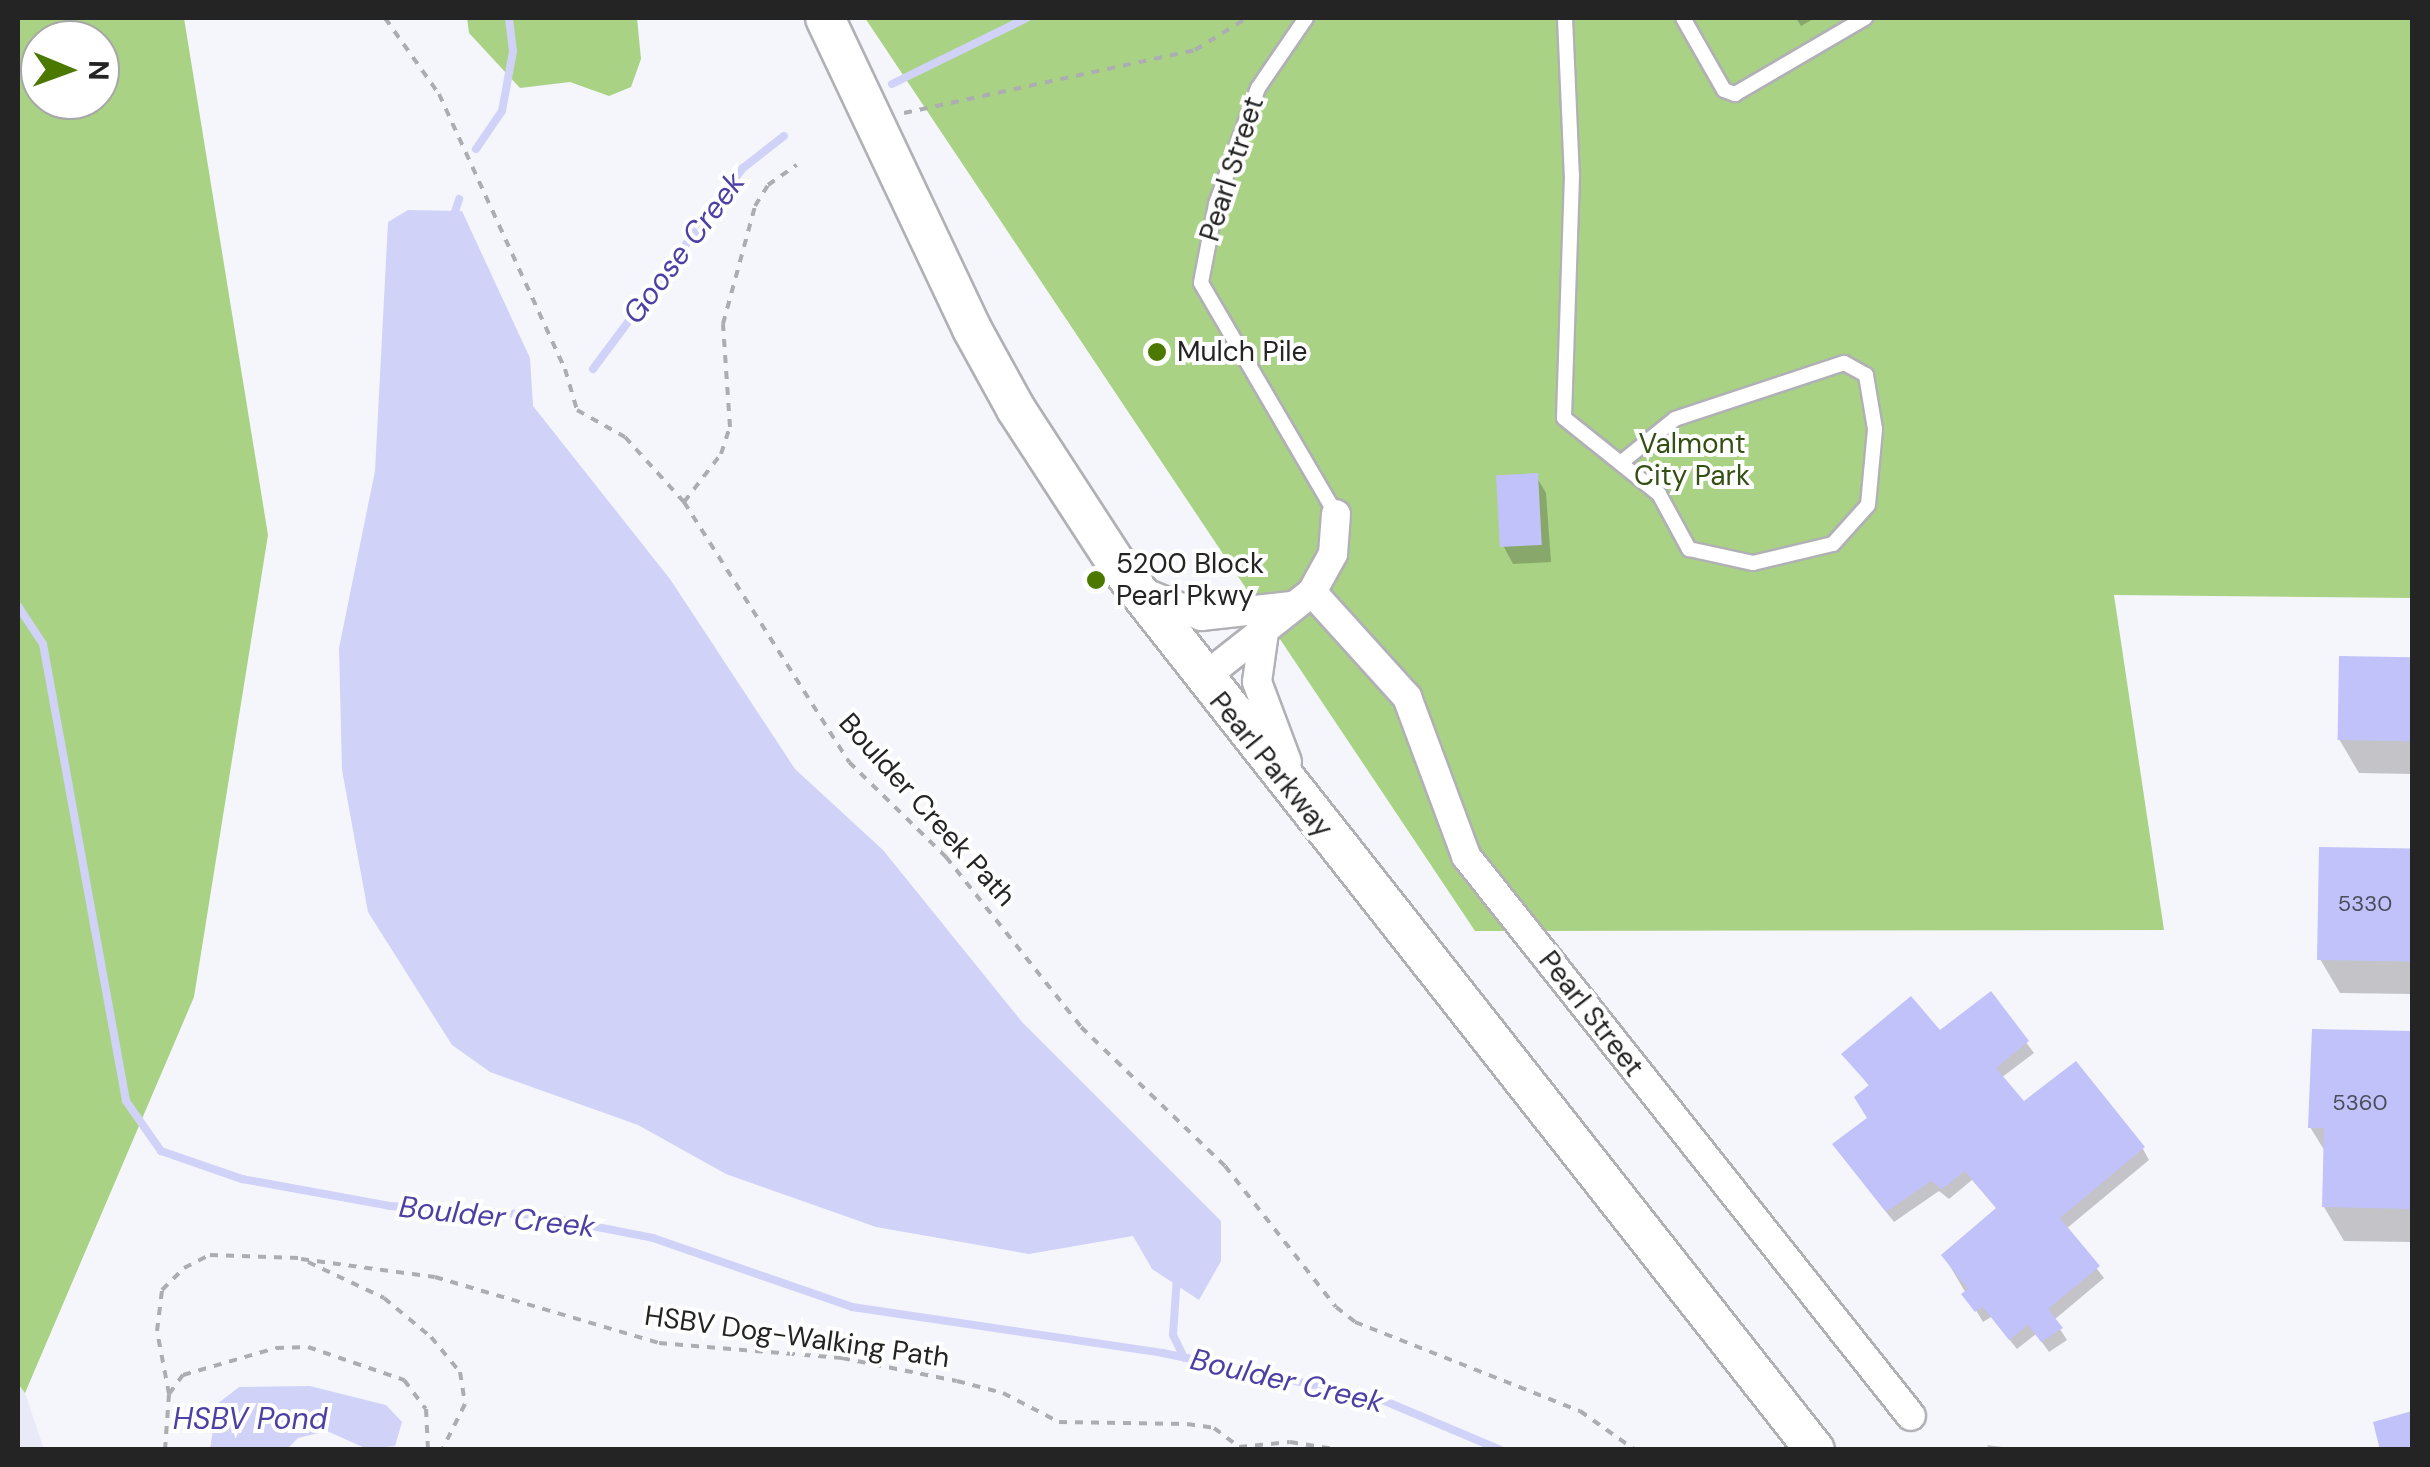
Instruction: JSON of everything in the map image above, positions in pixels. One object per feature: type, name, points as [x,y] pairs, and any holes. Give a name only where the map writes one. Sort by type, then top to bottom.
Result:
[{"type":"main road","name":"Pearl Parkway","points":[[824,18],[981,345],[1131,583],[1202,679],[1815,1450]]},
{"type":"street","name":"Pearl Street","points":[[1202,679],[1305,598],[1333,554],[1336,514]]},
{"type":"street","points":[[1131,583],[1165,605],[1201,616],[1305,598]]},
{"type":"street","name":"Pearl Street","points":[[1305,598],[1408,697],[1466,856],[1911,1416]]},
{"type":"street","points":[[1264,632],[1257,674],[1262,705],[1310,813]]},
{"type":"lane","name":"Pearl Street","points":[[1306,18],[1258,88],[1216,204],[1201,284],[1336,514]]},
{"type":"lane","points":[[1565,18],[1572,176],[1564,418],[1623,461],[1658,494],[1689,549],[1753,563],[1833,544],[1868,505],[1875,430],[1866,375],[1844,363],[1777,382],[1675,419],[1623,461]]},
{"type":"lane","points":[[1683,18],[1724,90],[1735,94],[1865,18]]},
{"type":"path","name":"Boulder Creek Path","points":[[385,18],[439,94],[565,369],[577,410],[625,437],[684,502],[849,762],[957,870],[1081,1027],[1225,1166],[1336,1306],[1355,1322],[1580,1412],[1635,1450]]},
{"type":"path","points":[[904,113],[1195,50],[1247,18]]},
{"type":"path","points":[[684,502],[721,454],[730,427],[723,324],[755,206],[768,185],[797,166]]},
{"type":"path","name":"HSBV Dog-Walking Path","points":[[164,1450],[169,1394],[156,1331],[162,1290],[210,1254],[301,1258],[466,1284],[659,1342],[842,1358],[1003,1393],[1058,1422],[1187,1424],[1214,1428],[1240,1446],[1290,1442],[1340,1450]]},
{"type":"path","points":[[301,1258],[384,1298],[431,1337],[460,1372],[466,1404],[442,1450]]},
{"type":"path","points":[[169,1394],[183,1375],[276,1348],[308,1347],[404,1380],[426,1409],[428,1450]]},
{"type":"shaded area","points":[[18,1384],[25,1393],[44,1449],[18,1449]]},
{"type":"green space","points":[[18,18],[184,18],[268,535],[194,997],[25,1393],[18,1384]]},
{"type":"green space","points":[[467,18],[637,18],[641,59],[631,87],[609,96],[570,82],[520,88],[469,33]]},
{"type":"green space","name":"Valmont City Park","points":[[865,18],[2412,18],[2412,598],[2114,595],[2164,930],[1475,931]]},
{"type":"water","points":[[408,210],[462,211],[530,358],[533,406],[670,579],[795,769],[883,850],[1022,1022],[1221,1221],[1221,1261],[1199,1300],[1152,1269],[1133,1236],[1029,1254],[876,1227],[726,1174],[638,1125],[490,1072],[452,1045],[368,912],[342,770],[339,648],[375,471],[388,222]]},
{"type":"water","name":"HSBV Pond","points":[[310,1386],[386,1405],[402,1422],[395,1446],[367,1449],[327,1431],[298,1438],[287,1449],[210,1449],[217,1404],[239,1387]]},
{"type":"building","points":[[1538,473],[1542,545],[1500,547],[1496,475]]},
{"type":"building","points":[[2339,656],[2412,657],[2411,741],[2338,740]]},
{"type":"building","points":[[2319,847],[2412,849],[2410,962],[2317,960]]},
{"type":"building","points":[[1991,991],[2029,1041],[1996,1068],[2024,1101],[2076,1061],[2145,1147],[2060,1218],[2100,1266],[2048,1309],[2063,1328],[2041,1342],[2028,1325],[2009,1340],[1983,1307],[1975,1312],[1961,1294],[1968,1289],[1941,1255],[1996,1208],[1965,1171],[1942,1189],[1931,1181],[1886,1212],[1832,1144],[1867,1118],[1854,1097],[1869,1085],[1841,1054],[1911,996],[1940,1030]]},
{"type":"building","points":[[2312,1029],[2412,1031],[2412,1209],[2322,1207],[2324,1128],[2308,1128]]},
{"type":"building","points":[[2412,1411],[2412,1450],[2380,1450],[2373,1422]]},
{"type":"waterway","points":[[476,149],[502,111],[513,51],[509,18]]},
{"type":"waterway","name":"Goose Creek","points":[[892,84],[1027,18]]},
{"type":"waterway","name":"Goose Creek","points":[[593,369],[743,168],[784,136]]},
{"type":"waterway","points":[[453,218],[459,199]]},
{"type":"waterway","name":"Boulder Creek","points":[[18,606],[43,644],[126,1101],[161,1151],[242,1179],[390,1206],[536,1215],[653,1238],[852,1307],[1163,1353],[1380,1399],[1501,1450]]},
{"type":"waterway","points":[[1177,1276],[1173,1335],[1184,1358]]},
{"type":"place","name":"Mulch Pile","points":[[1157,352]]},
{"type":"place","name":"5200 Block Pearl Pkwy","points":[[1096,580]]}]
